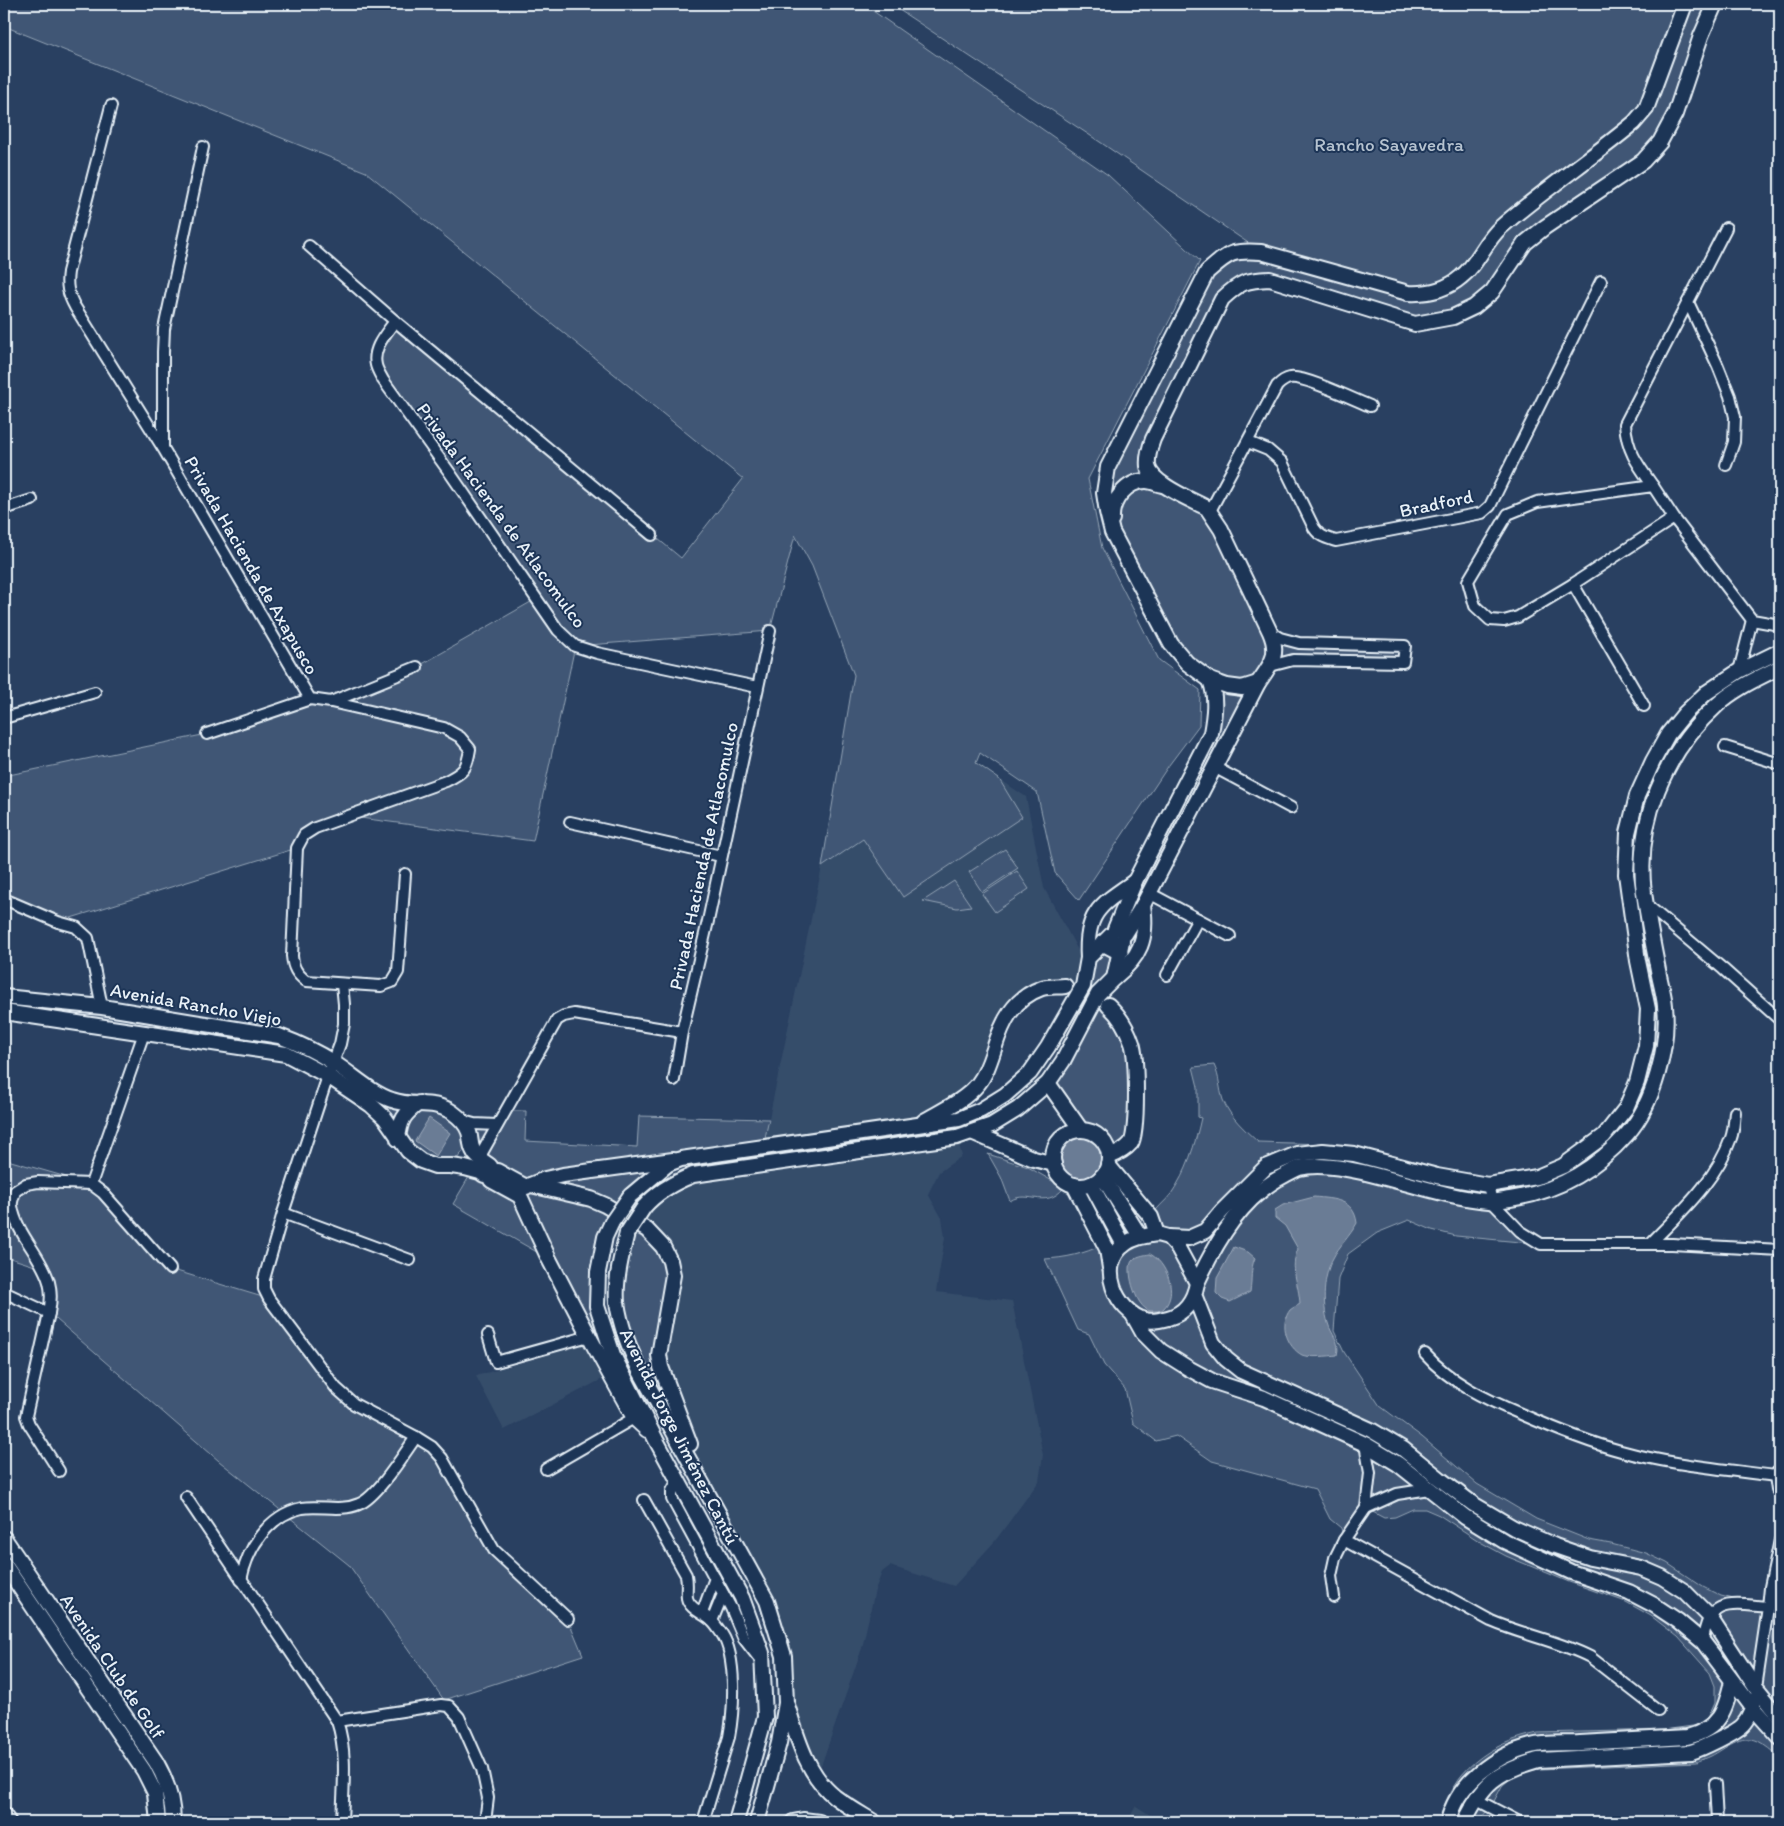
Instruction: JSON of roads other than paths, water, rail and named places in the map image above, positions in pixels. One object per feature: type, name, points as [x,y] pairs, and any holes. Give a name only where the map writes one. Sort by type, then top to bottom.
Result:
[{"type":"street","points":[[1258,683],[1242,688],[1227,686],[1210,680],[1187,663],[1171,644],[1112,532],[1104,493],[1108,467],[1207,272],[1224,257],[1240,250],[1261,252],[1408,293],[1422,294],[1448,285],[1462,277],[1478,259],[1499,228],[1634,123],[1646,109],[1685,4]]},
{"type":"street","points":[[1088,958],[1117,937],[1146,899],[1258,683],[1274,658],[1275,648],[1270,632],[1222,529],[1207,508],[1154,478],[1148,467],[1153,439],[1222,299],[1237,285],[1254,280],[1270,279],[1415,324],[1453,318],[1474,307],[1492,292],[1525,243],[1545,226],[1643,161],[1660,142],[1675,114],[1701,36],[1715,4]]},
{"type":"street","name":"Privada Hacienda de Axapusco","points":[[110,106],[68,272],[67,285],[69,295],[163,448],[310,699]]},
{"type":"street","name":"Privada Hacienda de Axapusco","points":[[163,448],[164,329],[203,147]]},
{"type":"street","points":[[1726,228],[1625,424],[1626,438],[1631,453],[1674,518],[1752,620],[1780,625]]},
{"type":"street","points":[[308,246],[652,535]]},
{"type":"street","name":"Bradford","points":[[1248,442],[1268,450],[1282,462],[1314,528],[1324,538],[1336,540],[1482,514],[1490,506],[1601,281]]},
{"type":"street","points":[[1688,302],[1730,396],[1735,417],[1734,442],[1726,465]]},
{"type":"street","name":"Privada Hacienda de Atlacomulco","points":[[395,321],[381,340],[376,355],[376,366],[383,380],[450,473],[558,630],[575,646],[597,653],[757,687]]},
{"type":"street","points":[[1210,512],[1277,386],[1290,377],[1305,380],[1370,406]]},
{"type":"street","points":[[1112,532],[1112,510],[1118,496],[1130,486],[1145,481],[1165,485]]},
{"type":"street","points":[[1653,486],[1537,502],[1508,514],[1468,581],[1475,606],[1490,620],[1504,621],[1518,617],[1674,518]]},
{"type":"street","points":[[4,509],[32,500]]},
{"type":"street","points":[[1572,584],[1644,706]]},
{"type":"street","points":[[1739,671],[1752,620]]},
{"type":"street","name":"Privada Hacienda de Atlacomulco","points":[[674,1080],[682,1032],[708,921],[770,631]]},
{"type":"street","points":[[1270,632],[1280,638],[1299,643],[1405,646],[1403,662],[1293,660],[1270,666]]},
{"type":"street","points":[[1110,1269],[1122,1242],[1137,1233],[1189,1238],[1205,1231],[1266,1167],[1296,1154],[1323,1151],[1354,1154],[1436,1176],[1488,1185],[1537,1177],[1562,1166],[1604,1136],[1626,1108],[1637,1082],[1646,1046],[1648,1009],[1638,961],[1626,874],[1628,833],[1637,796],[1664,740],[1685,713],[1706,693],[1739,671],[1780,651]]},
{"type":"street","points":[[331,702],[418,667]]},
{"type":"street","points":[[1780,668],[1746,685],[1718,703],[1693,729],[1674,757],[1656,790],[1647,822],[1642,858],[1646,905],[1665,1006],[1664,1037],[1658,1074],[1645,1106],[1629,1132],[1603,1158],[1575,1177],[1547,1190],[1519,1198],[1492,1202],[1430,1190],[1361,1171],[1333,1167],[1300,1168],[1272,1182],[1240,1210],[1215,1246],[1197,1283],[1195,1297],[1214,1343],[1226,1359],[1241,1372],[1371,1430],[1403,1449],[1473,1504],[1514,1528],[1555,1546],[1590,1558],[1641,1568],[1684,1591],[1709,1616],[1756,1688],[1780,1718]]},
{"type":"street","points":[[1114,978],[1117,937],[1135,881],[1211,733],[1214,708],[1213,687],[1210,680]]},
{"type":"street","points":[[4,718],[94,692]]},
{"type":"street","name":"Privada Hacienda de Axapusco","points":[[207,734],[310,699],[331,702],[444,728],[460,737],[470,750],[468,766],[459,775],[315,828],[304,835],[297,848],[292,956],[293,966],[299,976],[306,981],[381,986],[392,982],[398,972],[405,874]]},
{"type":"street","points":[[1725,746],[1780,764]]},
{"type":"street","points":[[1214,767],[1291,808]]},
{"type":"street","name":"Privada Hacienda de Atlacomulco","points":[[570,822],[721,856]]},
{"type":"street","name":"Avenida Jorge Jiménez Cantú","points":[[736,1822],[765,1717],[762,1653],[742,1598],[656,1440],[613,1355],[597,1306],[598,1272],[605,1237],[612,1222],[630,1196],[668,1164],[681,1158],[959,1119],[981,1110],[1005,1096],[1030,1073],[1048,1047],[1082,986],[1088,958],[1087,942],[1090,922],[1099,909],[1111,898],[1135,881]]},
{"type":"street","points":[[4,899],[58,922],[76,927],[88,938],[102,1007]]},
{"type":"street","points":[[1146,899],[1198,919],[1230,936]]},
{"type":"street","name":"Avenida Jorge Jiménez Cantú","points":[[757,1822],[779,1743],[786,1703],[784,1656],[767,1601],[640,1371],[628,1344],[620,1320],[617,1300],[620,1260],[627,1233],[649,1201],[677,1182],[693,1175],[948,1139],[974,1133],[992,1125],[1018,1109],[1048,1083],[1063,1061],[1098,994],[1128,967],[1141,946],[1145,925],[1146,899]]},
{"type":"street","points":[[1646,905],[1723,968],[1780,1020]]},
{"type":"street","points":[[1167,975],[1198,919]]},
{"type":"street","points":[[342,984],[344,1024],[340,1044],[283,1213],[264,1278],[264,1289],[269,1299],[336,1388],[354,1404],[416,1437],[442,1458],[494,1550],[568,1619]]},
{"type":"street","points":[[917,1125],[964,1098],[978,1083],[989,1065],[1001,1026],[1010,1010],[1023,998],[1043,988],[1065,986]]},
{"type":"street","points":[[1082,986],[1098,994]]},
{"type":"street","name":"Avenida Rancho Viejo","points":[[4,997],[102,1007],[279,1036],[297,1042],[378,1111],[408,1151],[420,1161],[435,1166],[488,1170],[508,1182],[526,1189],[591,1199],[605,1205],[647,1230],[663,1247],[670,1261],[673,1275],[659,1355],[661,1367],[709,1494]]},
{"type":"street","points":[[71,1022],[72,1004]]},
{"type":"street","points":[[1108,1005],[1118,1014],[1127,1029],[1133,1046],[1135,1061],[1135,1127],[1132,1142],[1102,1171],[1081,1186],[1063,1180],[1057,1173],[1053,1154],[1061,1138],[1068,1133],[1081,1130],[1093,1132],[1100,1137],[1105,1144],[1102,1171],[1102,1204],[1122,1242]]},
{"type":"street","name":"Avenida Rancho Viejo","points":[[4,1012],[286,1054],[331,1069],[381,1096],[395,1101],[437,1104],[451,1111],[463,1121]]},
{"type":"street","points":[[488,1170],[497,1125],[557,1020],[574,1014],[682,1032]]},
{"type":"street","points":[[164,1036],[166,1017]]},
{"type":"street","points":[[91,1184],[144,1033]]},
{"type":"street","points":[[1048,1083],[1081,1130]]},
{"type":"street","points":[[398,1139],[400,1124],[408,1112],[419,1103]]},
{"type":"street","points":[[1650,1244],[1694,1198],[1718,1168],[1732,1137],[1735,1112]]},
{"type":"street","points":[[463,1121],[474,1124],[497,1125]]},
{"type":"street","points":[[463,1121],[470,1132],[473,1152],[488,1170]]},
{"type":"street","points":[[974,1133],[1034,1159],[1054,1164]]},
{"type":"street","points":[[451,1166],[467,1152],[471,1142]]},
{"type":"street","points":[[656,1440],[634,1418],[549,1259],[526,1189],[563,1174],[681,1158]]},
{"type":"street","points":[[1102,1171],[1126,1187],[1162,1235],[1178,1248],[1197,1283]]},
{"type":"street","points":[[1102,1171],[1137,1233]]},
{"type":"street","points":[[59,1471],[29,1424],[26,1416],[51,1297],[50,1283],[44,1269],[14,1216],[12,1204],[15,1192],[26,1184],[38,1182],[91,1184],[103,1193],[170,1268]]},
{"type":"street","points":[[1074,1185],[1108,1249],[1111,1281],[1124,1307],[1133,1315],[1147,1321],[1163,1320],[1174,1316],[1195,1297]]},
{"type":"street","points":[[1488,1185],[1492,1202],[1520,1231],[1541,1244],[1650,1244],[1780,1250]]},
{"type":"street","points":[[283,1213],[410,1260]]},
{"type":"street","points":[[4,1292],[49,1313]]},
{"type":"street","points":[[1133,1315],[1143,1333],[1161,1351],[1188,1368],[1212,1380],[1264,1398],[1365,1444],[1398,1464],[1465,1517],[1504,1541],[1571,1572],[1630,1592],[1654,1605],[1678,1621],[1703,1642],[1752,1708],[1780,1738]]},
{"type":"street","points":[[488,1335],[496,1362],[589,1336]]},
{"type":"street","points":[[1425,1354],[1439,1369],[1456,1382],[1490,1401],[1564,1432],[1621,1451],[1686,1465],[1778,1472],[1777,1490],[1780,1493]]},
{"type":"street","points":[[546,1468],[634,1418]]},
{"type":"street","points":[[241,1580],[243,1567],[249,1555],[266,1529],[276,1519],[303,1508],[345,1508],[360,1504],[369,1499],[416,1437]]},
{"type":"street","points":[[1334,1597],[1331,1576],[1335,1558],[1344,1540],[1366,1508],[1370,1473],[1365,1444]]},
{"type":"street","points":[[678,1480],[672,1492],[672,1499],[723,1594],[744,1639],[762,1662]]},
{"type":"street","points":[[1366,1508],[1397,1494],[1429,1489]]},
{"type":"street","points":[[186,1497],[337,1721],[343,1738],[344,1758],[342,1822]]},
{"type":"street","points":[[644,1500],[686,1575],[688,1585],[687,1599],[691,1606],[712,1621],[722,1634],[732,1662],[732,1723],[704,1822]]},
{"type":"street","name":"Avenida Club de Golf","points":[[4,1538],[156,1762],[170,1792],[173,1822]]},
{"type":"street","points":[[1344,1540],[1491,1621],[1590,1656],[1658,1710]]},
{"type":"street","points":[[1464,1822],[1475,1799],[1491,1781],[1514,1767],[1538,1760],[1691,1752],[1705,1748],[1743,1726],[1752,1708],[1756,1688],[1770,1588],[1780,1540]]},
{"type":"street","name":"Avenida Club de Golf","points":[[4,1564],[144,1771],[155,1793],[158,1822]]},
{"type":"street","points":[[702,1614],[714,1578]]},
{"type":"street","points":[[1770,1588],[1780,1594]]},
{"type":"street","points":[[712,1621],[723,1594]]},
{"type":"street","points":[[1703,1642],[1704,1630],[1709,1616],[1719,1608],[1735,1605],[1768,1608]]},
{"type":"street","points":[[1448,1822],[1462,1792],[1481,1771],[1507,1754],[1533,1745],[1687,1738],[1711,1728],[1721,1716],[1732,1680]]},
{"type":"street","points":[[786,1703],[802,1751],[817,1777],[833,1796],[874,1822]]},
{"type":"street","points":[[337,1721],[441,1705],[448,1706],[459,1717],[482,1769],[488,1798],[485,1822]]},
{"type":"street","points":[[1721,1716],[1733,1732]]},
{"type":"street","points":[[144,1771],[156,1762]]},
{"type":"street","points":[[1715,1784],[1717,1822]]},
{"type":"street","points":[[1475,1799],[1519,1822]]},
{"type":"street","points":[[4,1812],[10,1822]]},
{"type":"street","points":[[793,1822],[802,1820],[819,1822]]},
{"type":"park label","name":"Rancho Sayavedra","points":[[1389,144]]}]
